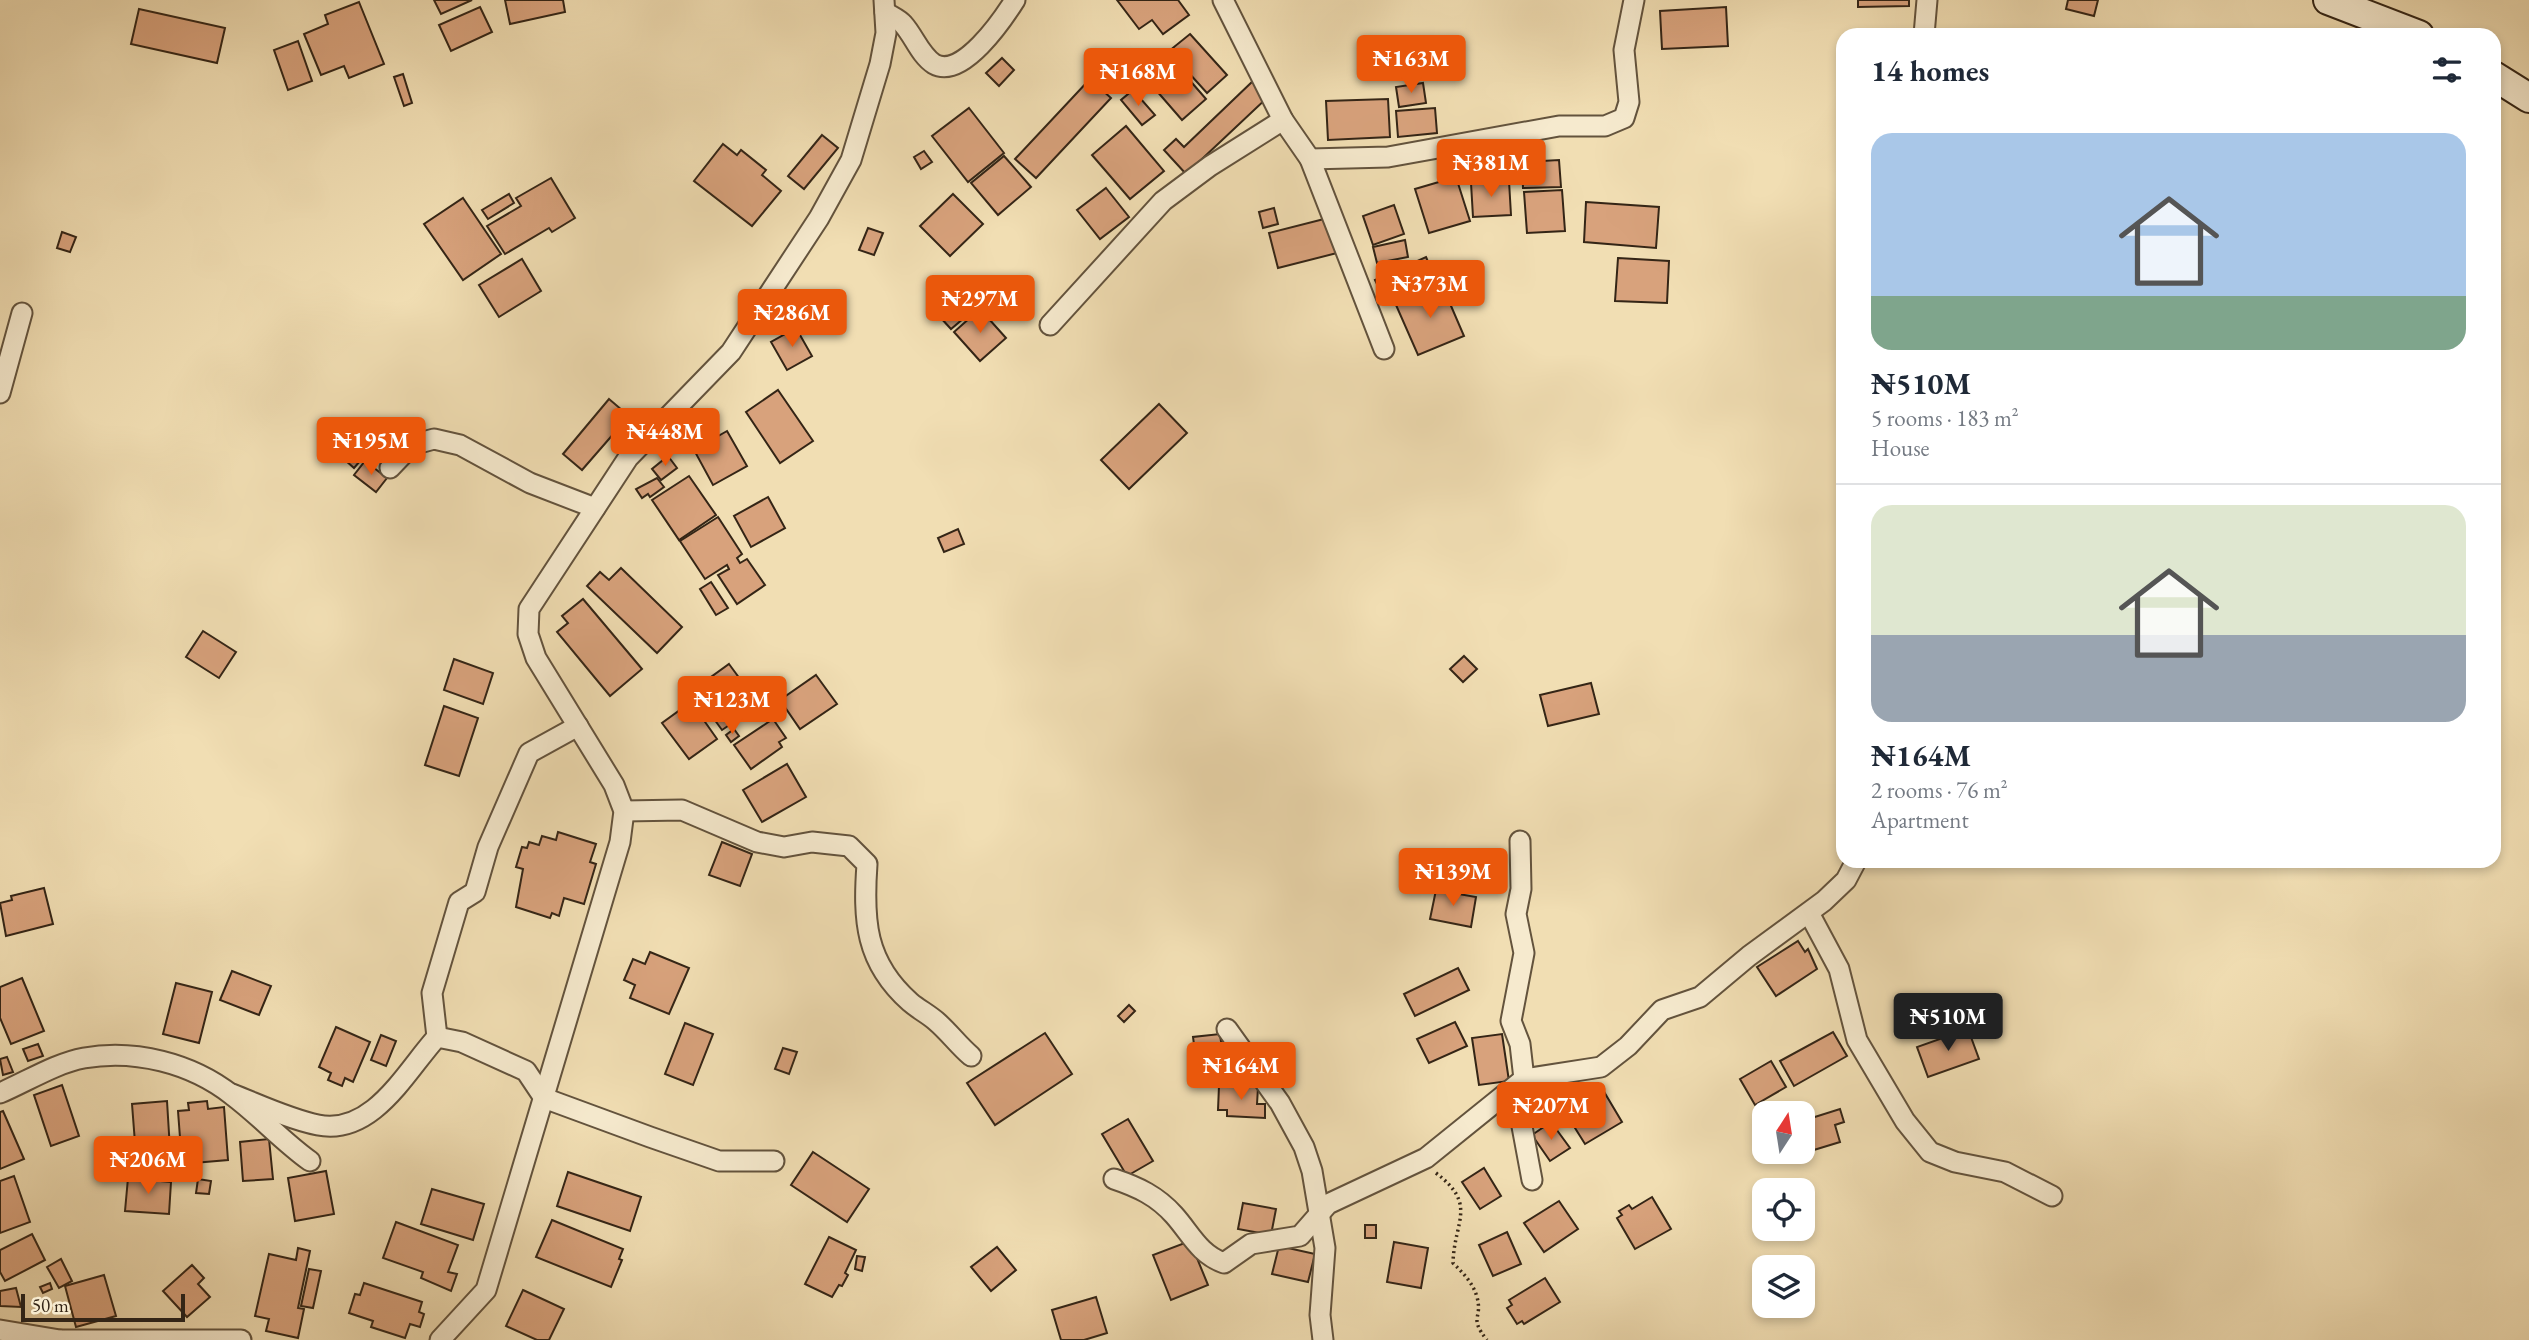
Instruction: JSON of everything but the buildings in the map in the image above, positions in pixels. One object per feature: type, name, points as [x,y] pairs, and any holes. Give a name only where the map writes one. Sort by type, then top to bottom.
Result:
[{"type":"street","points":[[884,6],[903,23],[934,64],[946,67],[959,63],[995,31],[1015,0]]},
{"type":"street","points":[[1223,0],[1283,120],[1310,159],[1384,349]]},
{"type":"street","points":[[1310,159],[1388,157],[1559,126],[1605,126],[1624,118],[1629,102],[1624,50],[1634,0]]},
{"type":"street","points":[[1925,28],[1927,0]]},
{"type":"street","points":[[2328,0],[2401,28]]},
{"type":"street","points":[[440,1340],[486,1290],[620,842],[624,811],[614,785],[536,658],[528,634],[529,609],[628,458],[731,352],[819,218],[851,160],[880,64],[886,33],[884,6]]},
{"type":"street","points":[[2501,80],[2529,98]]},
{"type":"street","points":[[1050,325],[1163,201],[1210,166],[1283,120]]},
{"type":"street","points":[[0,393],[22,313]]},
{"type":"street","points":[[390,468],[412,445],[434,439],[460,444],[530,484],[595,508]]},
{"type":"street","points":[[232,1094],[320,1126],[352,1123],[374,1110],[437,1037],[432,993],[459,902],[475,892],[488,847],[530,753],[578,726]]},
{"type":"street","points":[[624,811],[682,810],[757,842],[785,847],[812,842],[849,846],[867,864],[865,921],[874,953],[887,975],[910,1002],[937,1021],[971,1056]]},
{"type":"street","points":[[1520,841],[1521,889],[1517,914],[1524,953],[1511,1021],[1520,1044],[1524,1079],[1520,1096],[1521,1121],[1532,1180]]},
{"type":"street","points":[[1114,1179],[1140,1188],[1162,1204],[1208,1257],[1224,1263],[1251,1244],[1300,1236],[1328,1204],[1420,1161],[1524,1079],[1601,1067],[1628,1046],[1662,1010],[1700,998],[1749,956],[1809,913],[1846,880],[1852,868]]},
{"type":"street","points":[[1809,913],[1839,968],[1857,1040],[1905,1121],[1930,1152],[1955,1162],[2005,1172],[2052,1196]]},
{"type":"street","points":[[1227,1029],[1280,1103],[1304,1147],[1312,1171],[1325,1248],[1320,1315],[1323,1340]]},
{"type":"street","points":[[437,1037],[462,1042],[526,1071],[544,1098],[719,1161],[774,1160]]},
{"type":"street","points":[[0,1093],[82,1058],[116,1055],[160,1060],[200,1073],[232,1094],[310,1161]]},
{"type":"street","points":[[0,1330],[61,1340],[241,1340]]},
{"type":"path","points":[[1420,1161],[1447,1181],[1461,1198],[1463,1212],[1454,1263],[1468,1278],[1477,1297],[1475,1325],[1487,1340]]}]
